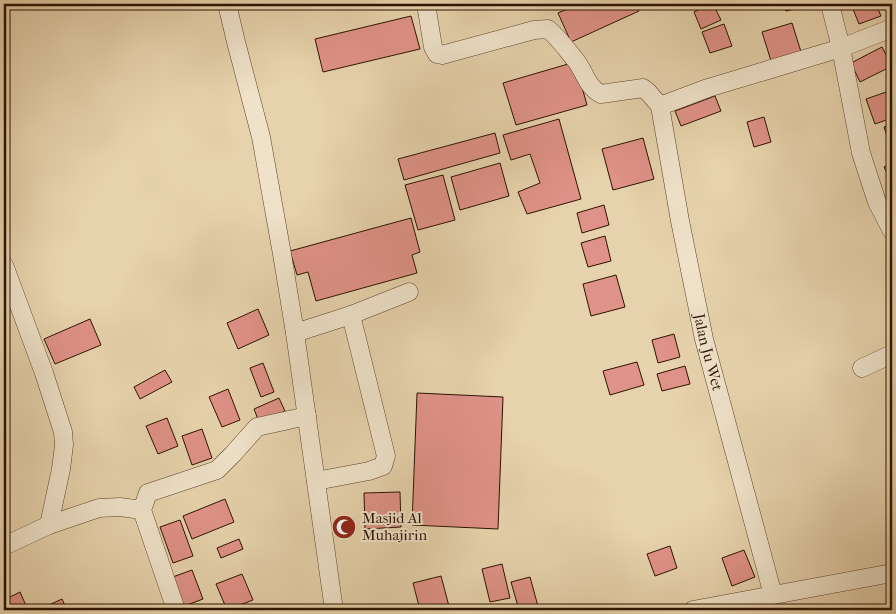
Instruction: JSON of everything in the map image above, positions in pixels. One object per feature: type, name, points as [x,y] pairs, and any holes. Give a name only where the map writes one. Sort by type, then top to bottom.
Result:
[{"type":"street","points":[[227,4],[261,137],[295,333],[334,610]]},
{"type":"street","points":[[426,4],[433,47],[437,54],[442,56],[534,30],[548,29],[578,64],[595,91],[601,94],[643,88],[660,106],[708,88],[840,48],[892,28]]},
{"type":"street","points":[[830,4],[861,153],[877,202],[892,231]]},
{"type":"street","name":"Jalan Ju Wet","points":[[660,106],[680,221],[704,339],[773,594]]},
{"type":"street","points":[[4,265],[44,373],[63,432],[64,445],[61,469],[49,525]]},
{"type":"street","points":[[295,333],[351,315],[409,292]]},
{"type":"street","points":[[316,481],[369,472],[383,466],[386,456],[351,315]]},
{"type":"street","points":[[862,368],[892,354]]},
{"type":"street","points":[[176,610],[142,510],[148,493],[217,470],[257,427],[307,416]]},
{"type":"street","points":[[4,546],[49,525],[98,508],[120,507],[142,510]]},
{"type":"street","points":[[694,610],[892,573]]},
{"type":"building","points":[[579,4],[636,4],[639,11],[571,42],[558,13]]},
{"type":"building","points":[[712,4],[721,20],[701,29],[694,12]]},
{"type":"building","points":[[784,4],[811,4],[811,5],[786,11]]},
{"type":"building","points":[[851,4],[876,4],[881,16],[859,24]]},
{"type":"building","points":[[411,16],[420,49],[323,72],[315,39]]},
{"type":"building","points":[[792,23],[802,55],[772,64],[762,32]]},
{"type":"building","points":[[724,24],[732,46],[710,53],[702,32]]},
{"type":"building","points":[[882,47],[892,66],[860,82],[851,63]]},
{"type":"building","points":[[575,62],[587,105],[516,125],[503,83]]},
{"type":"building","points":[[892,90],[892,118],[875,124],[866,99]]},
{"type":"building","points":[[715,96],[721,111],[681,126],[675,111]]},
{"type":"building","points":[[764,117],[771,142],[754,147],[747,122]]},
{"type":"building","points":[[559,119],[581,199],[527,214],[518,192],[540,183],[530,154],[511,160],[503,135]]},
{"type":"building","points":[[892,124],[892,145],[890,145],[884,127]]},
{"type":"building","points":[[495,133],[500,153],[404,180],[398,159]]},
{"type":"building","points":[[643,138],[654,179],[613,190],[602,149]]},
{"type":"building","points":[[500,163],[509,196],[460,210],[451,177]]},
{"type":"building","points":[[892,163],[892,181],[891,182],[884,167]]},
{"type":"building","points":[[443,175],[455,220],[418,230],[405,185]]},
{"type":"building","points":[[604,205],[609,225],[582,233],[577,213]]},
{"type":"building","points":[[411,218],[420,252],[412,255],[417,273],[316,301],[308,272],[297,275],[290,251]]},
{"type":"building","points":[[605,236],[611,261],[588,267],[581,243]]},
{"type":"building","points":[[616,275],[625,307],[591,316],[583,284]]},
{"type":"building","points":[[258,309],[269,335],[238,349],[227,323]]},
{"type":"building","points":[[90,319],[101,345],[55,364],[44,339]]},
{"type":"building","points":[[674,334],[680,357],[658,363],[652,340]]},
{"type":"building","points":[[637,362],[644,385],[610,395],[603,371]]},
{"type":"building","points":[[263,363],[274,392],[261,397],[250,368]]},
{"type":"building","points":[[685,366],[690,384],[662,391],[657,374]]},
{"type":"building","points":[[165,370],[172,382],[140,399],[134,387]]},
{"type":"building","points":[[228,389],[240,420],[222,427],[209,397]]},
{"type":"building","points":[[417,393],[503,397],[498,529],[412,525]]},
{"type":"building","points":[[279,398],[285,411],[259,422],[254,409]]},
{"type":"building","points":[[167,418],[178,446],[158,454],[146,426]]},
{"type":"building","points":[[202,429],[212,458],[192,465],[182,436]]},
{"type":"building","points":[[400,492],[401,527],[365,529],[364,493]]},
{"type":"building","points":[[225,499],[234,522],[192,539],[183,516]]},
{"type":"building","points":[[180,520],[193,556],[173,563],[160,527]]},
{"type":"building","points":[[239,539],[243,549],[221,558],[217,548]]},
{"type":"building","points":[[670,546],[677,568],[655,576],[647,554]]},
{"type":"building","points":[[744,550],[755,577],[732,586],[722,558]]},
{"type":"building","points":[[502,564],[510,598],[490,602],[482,569]]},
{"type":"building","points":[[192,570],[203,599],[182,607],[170,578]]},
{"type":"building","points":[[242,574],[253,600],[227,610],[216,584]]},
{"type":"building","points":[[441,576],[450,610],[420,610],[413,583]]},
{"type":"building","points":[[530,577],[539,610],[519,610],[511,582]]},
{"type":"building","points":[[20,592],[28,610],[4,610],[4,600]]},
{"type":"building","points":[[62,599],[67,610],[38,610]]},
{"type":"place","name":"Masjid Al Muhajirin","points":[[344,527]]}]
